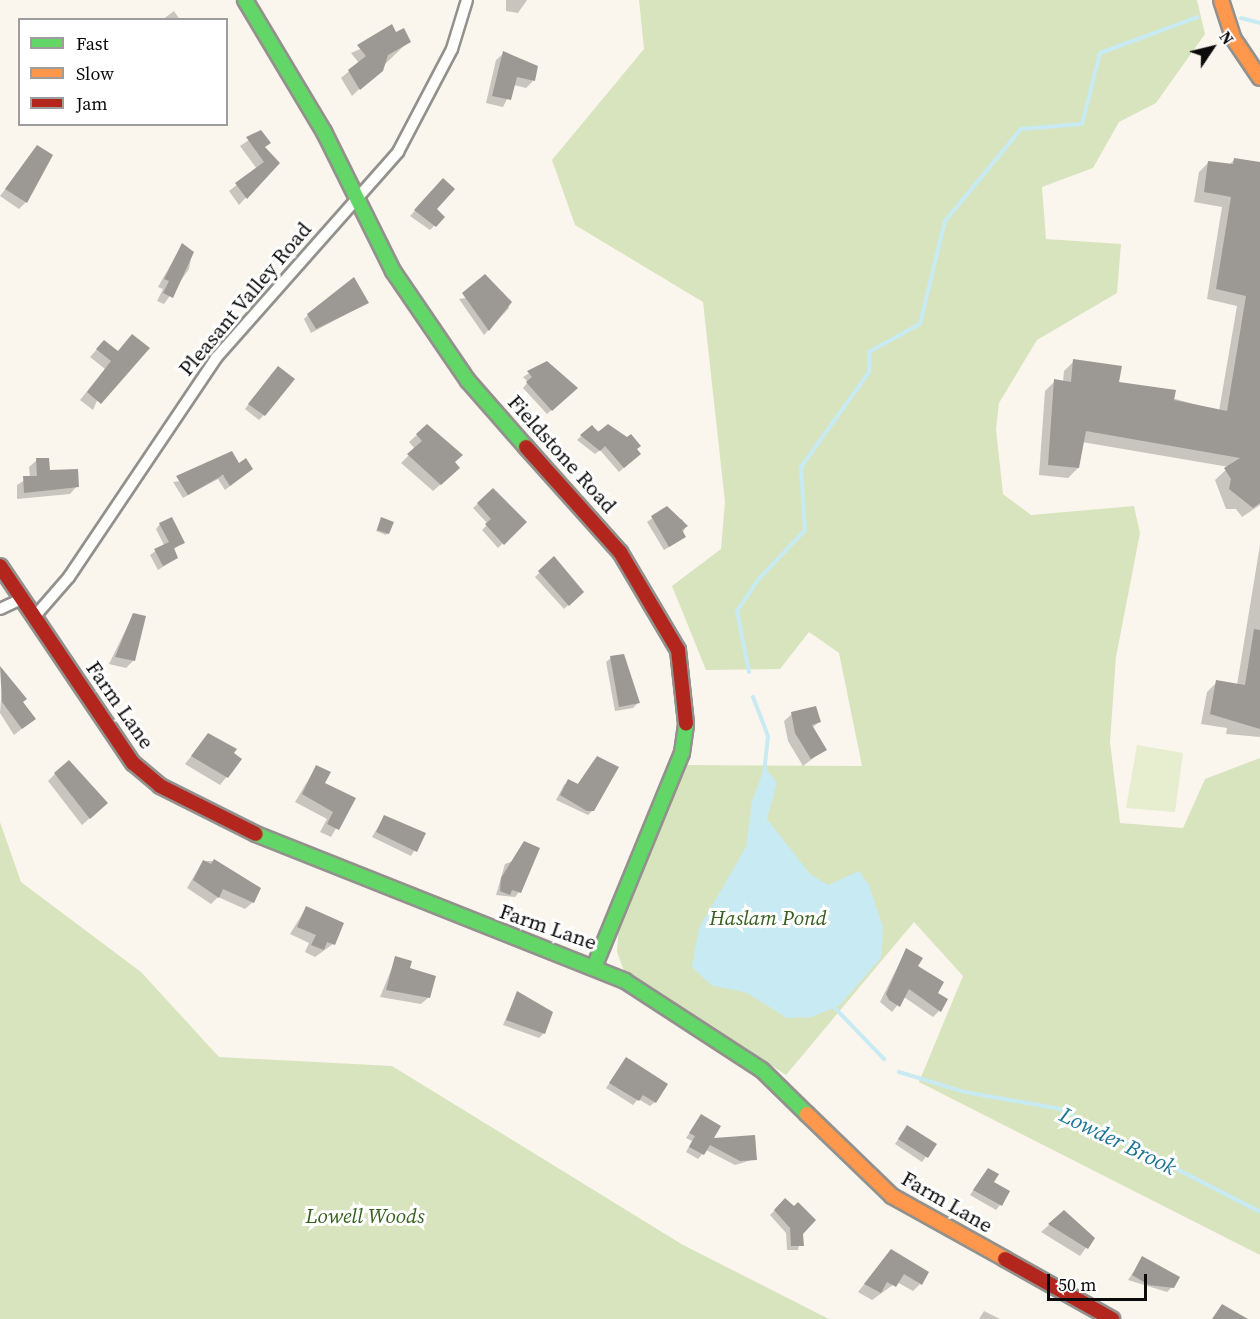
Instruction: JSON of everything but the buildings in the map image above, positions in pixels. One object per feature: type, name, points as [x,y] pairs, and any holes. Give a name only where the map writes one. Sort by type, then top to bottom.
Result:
[{"type":"street","name":"Fieldstone Road","points":[[245,0],[282,58],[393,271],[468,381],[620,552],[678,650],[687,715],[682,753],[595,965]]},
{"type":"street","name":"Pleasant Valley Road","points":[[36,615],[69,577],[216,358],[398,152],[418,118],[452,49],[466,0]]},
{"type":"street","points":[[1221,0],[1233,38],[1260,78]]},
{"type":"street","name":"Farm Lane","points":[[0,566],[36,615],[103,724],[133,763],[160,786],[293,852],[595,965],[762,1070],[892,1196],[1112,1319]]},
{"type":"street","points":[[0,609],[24,598]]},
{"type":"green space","name":"Haslam Pond","points":[[639,0],[1197,0],[1205,34],[1156,103],[1119,122],[1093,168],[1042,187],[1046,239],[1121,244],[1117,293],[1037,340],[999,403],[996,429],[1003,494],[1031,515],[1134,506],[1140,533],[1116,657],[1110,742],[1120,823],[1183,828],[1205,779],[1260,758],[1260,1255],[919,1082],[963,976],[914,922],[786,1075],[624,971],[617,952],[619,922],[686,765],[862,766],[839,653],[809,632],[780,669],[706,670],[672,586],[721,549],[725,502],[703,302],[575,225],[552,160],[644,49]]},
{"type":"green space","points":[[1137,745],[1183,753],[1175,812],[1126,808]]},
{"type":"green space","name":"Lowell Woods","points":[[0,822],[21,882],[141,972],[219,1057],[392,1066],[683,1245],[829,1319],[0,1319]]},
{"type":"water","points":[[765,767],[777,783],[767,819],[810,874],[828,885],[859,871],[869,885],[883,927],[881,958],[840,1005],[812,1017],[787,1018],[747,993],[711,985],[692,967],[699,928],[746,847],[752,801]]},
{"type":"waterway","name":"Lowder Brook","points":[[749,672],[737,611],[757,581],[805,530],[801,467],[869,372],[869,352],[920,324],[945,221],[1021,129],[1082,124],[1100,53],[1198,17]]},
{"type":"waterway","name":"Lowder Brook","points":[[1241,18],[1260,23]]},
{"type":"waterway","name":"Lowder Brook","points":[[753,697],[768,736],[764,774]]},
{"type":"waterway","name":"Lowder Brook","points":[[830,1003],[884,1059]]},
{"type":"waterway","name":"Lowder Brook","points":[[899,1072],[965,1092],[1060,1109],[1260,1212]]},
{"type":"traffic: fast","points":[[245,0],[324,132],[393,271],[468,381],[526,447]]},
{"type":"traffic: fast","points":[[595,965],[682,753],[686,724]]},
{"type":"traffic: fast","points":[[256,834],[625,981],[762,1070],[807,1114]]},
{"type":"traffic: slow","points":[[1221,0],[1233,38],[1260,78]]},
{"type":"traffic: slow","points":[[807,1114],[892,1196],[1005,1259]]},
{"type":"traffic: jam","points":[[526,447],[620,552],[678,650],[686,724]]},
{"type":"traffic: jam","points":[[0,566],[133,763],[160,786],[256,834]]},
{"type":"traffic: jam","points":[[1005,1259],[1112,1319]]}]
